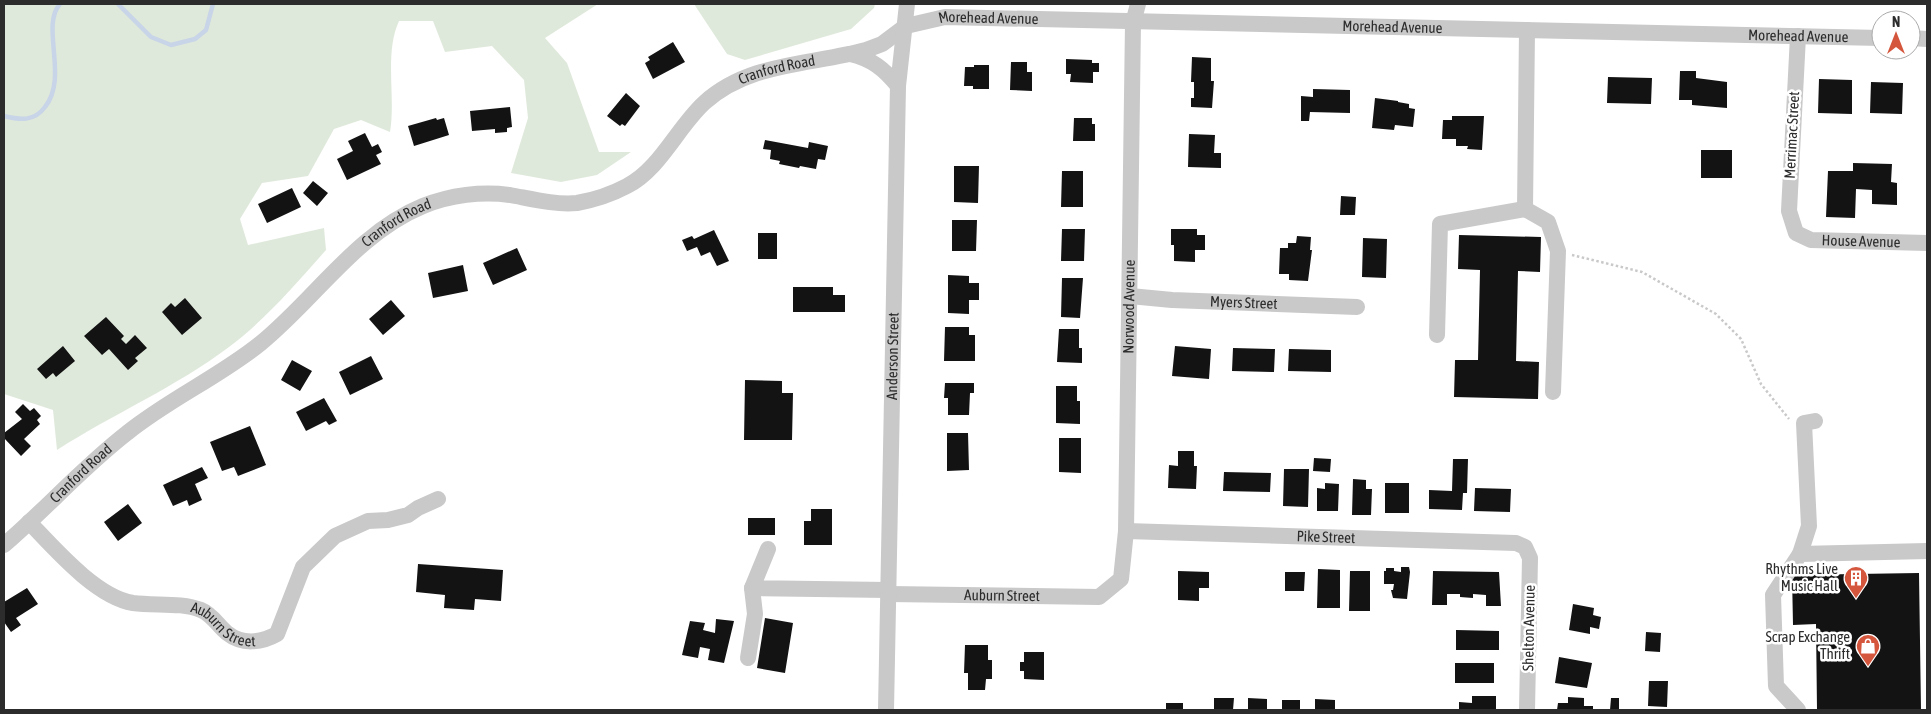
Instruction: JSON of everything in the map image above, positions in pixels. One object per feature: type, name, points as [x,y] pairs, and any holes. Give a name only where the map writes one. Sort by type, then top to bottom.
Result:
[{"type":"street","name":"Anderson Street","points":[[886,710],[898,86],[907,4]]},
{"type":"street","name":"Norwood Avenue","points":[[1114,586],[1120,579],[1126,531],[1133,23],[1138,4]]},
{"type":"street","name":"Morehead Avenue","points":[[906,26],[945,17],[1133,23],[1871,38]]},
{"type":"street","name":"Cranford Road","points":[[4,545],[127,432],[202,385],[262,343],[366,242],[412,211],[462,195],[507,195],[565,203],[579,202],[603,196],[638,180],[704,104],[726,88],[756,73],[850,54],[882,44],[906,26]]},
{"type":"street","points":[[1525,209],[1527,30]]},
{"type":"street","name":"Merrimac Street","points":[[1796,233],[1789,211],[1798,36]]},
{"type":"street","name":"Cranford Road","points":[[850,54],[875,62],[898,86]]},
{"type":"street","points":[[1438,335],[1440,224],[1525,209],[1548,222],[1558,251],[1553,392]]},
{"type":"street","name":"House Avenue","points":[[1796,233],[1811,240],[1927,243]]},
{"type":"street","name":"Myers Street","points":[[1130,296],[1172,300],[1357,307]]},
{"type":"street","points":[[1798,710],[1776,686],[1773,595],[1800,554],[1809,526],[1804,423],[1815,422]]},
{"type":"street","name":"Auburn Street","points":[[29,522],[75,569],[109,593],[132,602],[202,610],[236,639],[256,641],[268,639],[276,634],[303,567],[335,536],[368,521],[388,520],[408,515],[438,499]]},
{"type":"street","name":"Pike Street","points":[[1126,531],[1504,541],[1525,547]]},
{"type":"street","name":"Shelton Avenue","points":[[1525,547],[1530,558],[1527,710]]},
{"type":"street","points":[[748,658],[755,614],[752,588],[768,549]]},
{"type":"street","points":[[1800,554],[1927,551]]},
{"type":"street","name":"Auburn Street","points":[[752,588],[1098,597],[1114,586]]},
{"type":"path","points":[[1558,251],[1642,272],[1716,314],[1741,339],[1761,384],[1806,440]]},
{"type":"green space","points":[[4,4],[598,4],[545,38],[567,63],[599,152],[631,152],[597,175],[561,182],[511,173],[528,118],[524,80],[492,46],[445,52],[433,21],[399,21],[392,47],[390,132],[361,120],[334,129],[308,176],[262,183],[240,219],[248,245],[324,228],[326,250],[268,313],[229,347],[188,375],[57,450],[53,410],[4,394]]},
{"type":"green space","points":[[694,4],[875,4],[874,8],[851,29],[745,60],[727,54]]},
{"type":"building","points":[[673,42],[685,62],[653,79],[645,63],[650,60],[648,57]]},
{"type":"building","points":[[1192,57],[1211,58],[1211,81],[1214,81],[1212,108],[1191,107],[1191,98],[1194,98],[1194,82],[1191,82]]},
{"type":"building","points":[[1066,59],[1092,60],[1092,63],[1099,63],[1099,72],[1093,72],[1093,83],[1070,82],[1071,74],[1066,74]]},
{"type":"building","points":[[1011,62],[1027,62],[1027,72],[1032,72],[1032,91],[1010,90]]},
{"type":"building","points":[[974,65],[989,65],[989,89],[973,89],[973,86],[964,86],[965,67],[974,67]]},
{"type":"building","points":[[1680,71],[1696,71],[1696,78],[1727,82],[1727,108],[1692,105],[1692,100],[1679,100]]},
{"type":"building","points":[[1608,77],[1652,78],[1651,104],[1607,103]]},
{"type":"building","points":[[1819,79],[1852,80],[1852,114],[1818,113]]},
{"type":"building","points":[[1871,82],[1903,83],[1902,114],[1870,113]]},
{"type":"building","points":[[1313,89],[1350,90],[1350,113],[1310,112],[1309,121],[1301,121],[1301,96],[1313,97]]},
{"type":"building","points":[[626,93],[640,106],[625,126],[622,124],[620,126],[607,116]]},
{"type":"building","points":[[1375,98],[1409,104],[1409,108],[1415,109],[1413,127],[1395,125],[1394,130],[1372,128]]},
{"type":"building","points":[[510,107],[512,127],[507,128],[507,132],[495,133],[495,129],[472,131],[470,111]]},
{"type":"building","points":[[1452,116],[1484,116],[1482,150],[1467,149],[1468,146],[1456,146],[1456,139],[1442,139],[1443,120],[1452,120]]},
{"type":"building","points":[[436,118],[437,120],[444,118],[449,135],[414,146],[408,126]]},
{"type":"building","points":[[1074,118],[1092,118],[1092,124],[1095,124],[1095,141],[1073,141]]},
{"type":"building","points":[[365,133],[372,147],[378,144],[382,152],[376,155],[381,164],[347,180],[337,159],[353,151],[348,141]]},
{"type":"building","points":[[1189,134],[1215,135],[1214,153],[1221,153],[1221,168],[1188,167]]},
{"type":"building","points":[[765,140],[808,148],[809,142],[828,146],[825,160],[818,159],[816,169],[800,166],[799,168],[779,164],[780,161],[770,159],[771,150],[763,149]]},
{"type":"building","points":[[1701,150],[1732,150],[1732,178],[1701,178]]},
{"type":"building","points":[[1853,163],[1892,164],[1891,182],[1897,183],[1897,205],[1872,204],[1872,190],[1856,189],[1855,218],[1826,217],[1828,171],[1853,171]]},
{"type":"building","points":[[954,166],[979,166],[978,203],[954,202]]},
{"type":"building","points":[[1062,171],[1083,171],[1083,207],[1061,207]]},
{"type":"building","points":[[313,181],[328,193],[317,206],[303,193]]},
{"type":"building","points":[[292,188],[301,207],[267,223],[258,204]]},
{"type":"building","points":[[1341,196],[1356,197],[1355,215],[1340,215]]},
{"type":"building","points":[[952,220],[977,220],[976,251],[952,251]]},
{"type":"building","points":[[1062,229],[1085,229],[1084,261],[1061,261]]},
{"type":"building","points":[[1171,229],[1197,229],[1197,235],[1205,235],[1205,250],[1195,250],[1195,262],[1174,261]]},
{"type":"building","points":[[714,230],[729,261],[717,266],[710,252],[701,256],[697,247],[687,251],[682,240],[692,236],[694,239]]},
{"type":"building","points":[[758,233],[777,233],[777,259],[758,259]]},
{"type":"building","points":[[1459,235],[1541,237],[1540,272],[1518,271],[1516,361],[1539,362],[1538,399],[1454,397],[1455,360],[1478,360],[1480,270],[1458,269]]},
{"type":"building","points":[[1297,236],[1311,237],[1310,250],[1312,250],[1308,281],[1289,280],[1289,274],[1279,274],[1280,248],[1288,248],[1288,243],[1296,243]]},
{"type":"building","points":[[1363,238],[1387,239],[1386,278],[1362,277]]},
{"type":"building","points":[[517,248],[527,270],[493,285],[483,263]]},
{"type":"building","points":[[463,265],[468,291],[433,298],[428,273]]},
{"type":"building","points":[[948,275],[969,276],[969,283],[979,283],[979,300],[969,300],[969,314],[948,313]]},
{"type":"building","points":[[1062,278],[1083,278],[1080,318],[1061,317]]},
{"type":"building","points":[[793,287],[833,287],[833,295],[845,295],[845,312],[793,312]]},
{"type":"building","points":[[185,298],[202,318],[182,335],[162,312],[171,303],[175,307]]},
{"type":"building","points":[[391,300],[405,316],[383,335],[369,319]]},
{"type":"building","points":[[106,317],[124,336],[121,339],[126,344],[135,335],[147,348],[135,358],[138,361],[128,370],[109,349],[102,355],[84,336]]},
{"type":"building","points":[[945,327],[969,327],[969,335],[975,335],[975,361],[944,361]]},
{"type":"building","points":[[1059,329],[1079,329],[1079,348],[1082,348],[1082,363],[1057,362]]},
{"type":"building","points":[[63,346],[75,361],[56,377],[53,373],[46,379],[37,369]]},
{"type":"building","points":[[1175,346],[1211,349],[1209,379],[1172,376]]},
{"type":"building","points":[[1233,348],[1275,349],[1274,372],[1232,371]]},
{"type":"building","points":[[1289,349],[1331,350],[1331,372],[1288,371]]},
{"type":"building","points":[[371,356],[383,379],[350,395],[339,372]]},
{"type":"building","points":[[292,360],[312,371],[300,391],[281,380]]},
{"type":"building","points":[[745,380],[782,381],[782,393],[793,393],[792,440],[744,440]]},
{"type":"building","points":[[945,383],[974,383],[974,393],[970,393],[969,415],[948,415],[948,398],[944,398]]},
{"type":"building","points":[[1056,386],[1077,386],[1077,401],[1080,401],[1080,424],[1056,423]]},
{"type":"building","points":[[324,398],[337,421],[329,425],[326,421],[306,431],[296,412]]},
{"type":"building","points":[[23,404],[30,411],[34,408],[41,416],[37,420],[40,424],[24,439],[31,446],[21,456],[4,438],[4,433],[22,419],[15,412]]},
{"type":"building","points":[[250,426],[266,465],[238,476],[234,467],[222,471],[210,442]]},
{"type":"building","points":[[947,433],[968,433],[969,470],[947,471]]},
{"type":"building","points":[[1059,438],[1081,438],[1081,473],[1059,472]]},
{"type":"building","points":[[1178,451],[1194,451],[1194,466],[1197,466],[1196,489],[1168,488],[1169,465],[1178,466]]},
{"type":"building","points":[[1314,458],[1331,459],[1330,472],[1313,471]]},
{"type":"building","points":[[1453,459],[1468,459],[1467,493],[1463,493],[1462,510],[1429,509],[1429,490],[1452,491]]},
{"type":"building","points":[[202,467],[208,478],[195,484],[202,500],[189,506],[187,500],[173,506],[163,485]]},
{"type":"building","points":[[1284,469],[1309,469],[1308,507],[1283,506]]},
{"type":"building","points":[[1224,472],[1271,473],[1270,492],[1223,491]]},
{"type":"building","points":[[1353,479],[1366,480],[1366,489],[1372,489],[1371,515],[1352,515]]},
{"type":"building","points":[[1325,483],[1339,484],[1338,511],[1317,511],[1317,488],[1325,489]]},
{"type":"building","points":[[1385,483],[1409,483],[1409,513],[1385,513]]},
{"type":"building","points":[[1475,488],[1511,489],[1510,512],[1474,511]]},
{"type":"building","points":[[128,504],[142,523],[118,541],[104,522]]},
{"type":"building","points":[[811,509],[832,509],[832,545],[804,545],[804,521],[811,521]]},
{"type":"building","points":[[748,518],[775,518],[775,535],[748,535]]},
{"type":"building","points":[[418,564],[503,570],[501,601],[475,599],[474,610],[444,608],[445,595],[416,592]]},
{"type":"building","points":[[1401,567],[1409,567],[1410,572],[1407,599],[1393,598],[1391,590],[1393,590],[1394,584],[1384,584],[1384,571],[1386,571],[1386,568],[1394,568],[1394,571],[1401,572]]},
{"type":"building","points":[[1318,569],[1340,570],[1340,608],[1317,608]]},
{"type":"building","points":[[1178,571],[1209,572],[1209,588],[1199,588],[1199,601],[1178,600]]},
{"type":"building","points":[[1350,571],[1370,571],[1370,611],[1349,611]]},
{"type":"building","points":[[1433,571],[1499,572],[1501,606],[1486,606],[1486,595],[1473,594],[1473,598],[1460,597],[1460,594],[1447,594],[1447,605],[1432,605]]},
{"type":"building","points":[[1285,572],[1305,572],[1304,591],[1285,591]]},
{"type":"building","points":[[1919,573],[1921,710],[1817,710],[1816,624],[1793,625],[1792,575]]},
{"type":"building","points":[[27,588],[38,604],[16,618],[21,625],[11,632],[4,622],[4,602]]},
{"type":"building","points":[[1573,604],[1594,608],[1593,615],[1601,617],[1599,629],[1590,627],[1590,634],[1569,630]]},
{"type":"building","points":[[765,618],[793,623],[785,673],[757,668]]},
{"type":"building","points":[[716,619],[734,621],[724,663],[708,660],[710,649],[700,647],[698,658],[682,655],[690,621],[705,623],[703,630],[715,633]]},
{"type":"building","points":[[1456,630],[1499,631],[1499,650],[1456,650]]},
{"type":"building","points":[[1646,632],[1661,633],[1660,652],[1645,651]]},
{"type":"building","points":[[965,645],[988,645],[988,660],[992,660],[992,679],[986,679],[985,690],[968,690],[968,673],[964,673]]},
{"type":"building","points":[[1024,652],[1044,652],[1044,680],[1024,679],[1024,671],[1020,671],[1020,662],[1024,662]]},
{"type":"building","points":[[1559,657],[1592,663],[1587,688],[1555,683]]},
{"type":"building","points":[[1455,663],[1494,663],[1494,683],[1455,683]]},
{"type":"building","points":[[1649,681],[1668,681],[1667,707],[1648,706]]},
{"type":"building","points":[[1472,696],[1496,696],[1496,710],[1459,710],[1459,702],[1472,703]]},
{"type":"building","points":[[1568,697],[1584,698],[1584,706],[1593,706],[1593,710],[1557,710],[1558,703],[1568,703]]},
{"type":"building","points":[[1214,698],[1234,698],[1233,710],[1214,710]]},
{"type":"building","points":[[1248,698],[1267,699],[1267,710],[1248,710]]},
{"type":"building","points":[[1611,698],[1619,698],[1619,710],[1610,710]]},
{"type":"building","points":[[1315,699],[1335,700],[1335,710],[1315,710]]},
{"type":"building","points":[[1282,700],[1300,700],[1300,710],[1282,710]]},
{"type":"building","points":[[1166,703],[1183,703],[1183,710],[1166,710]]},
{"type":"waterway","points":[[4,116],[26,119],[36,115],[41,112],[52,95],[55,81],[53,25],[55,14],[60,4]]},
{"type":"waterway","points":[[118,4],[151,37],[171,45],[195,39],[206,30],[213,4]]},
{"type":"place","name":"Rhythms Live Music Hall","points":[[1856,599]]},
{"type":"place","name":"Scrap Exchange Thrift","points":[[1868,667]]}]
